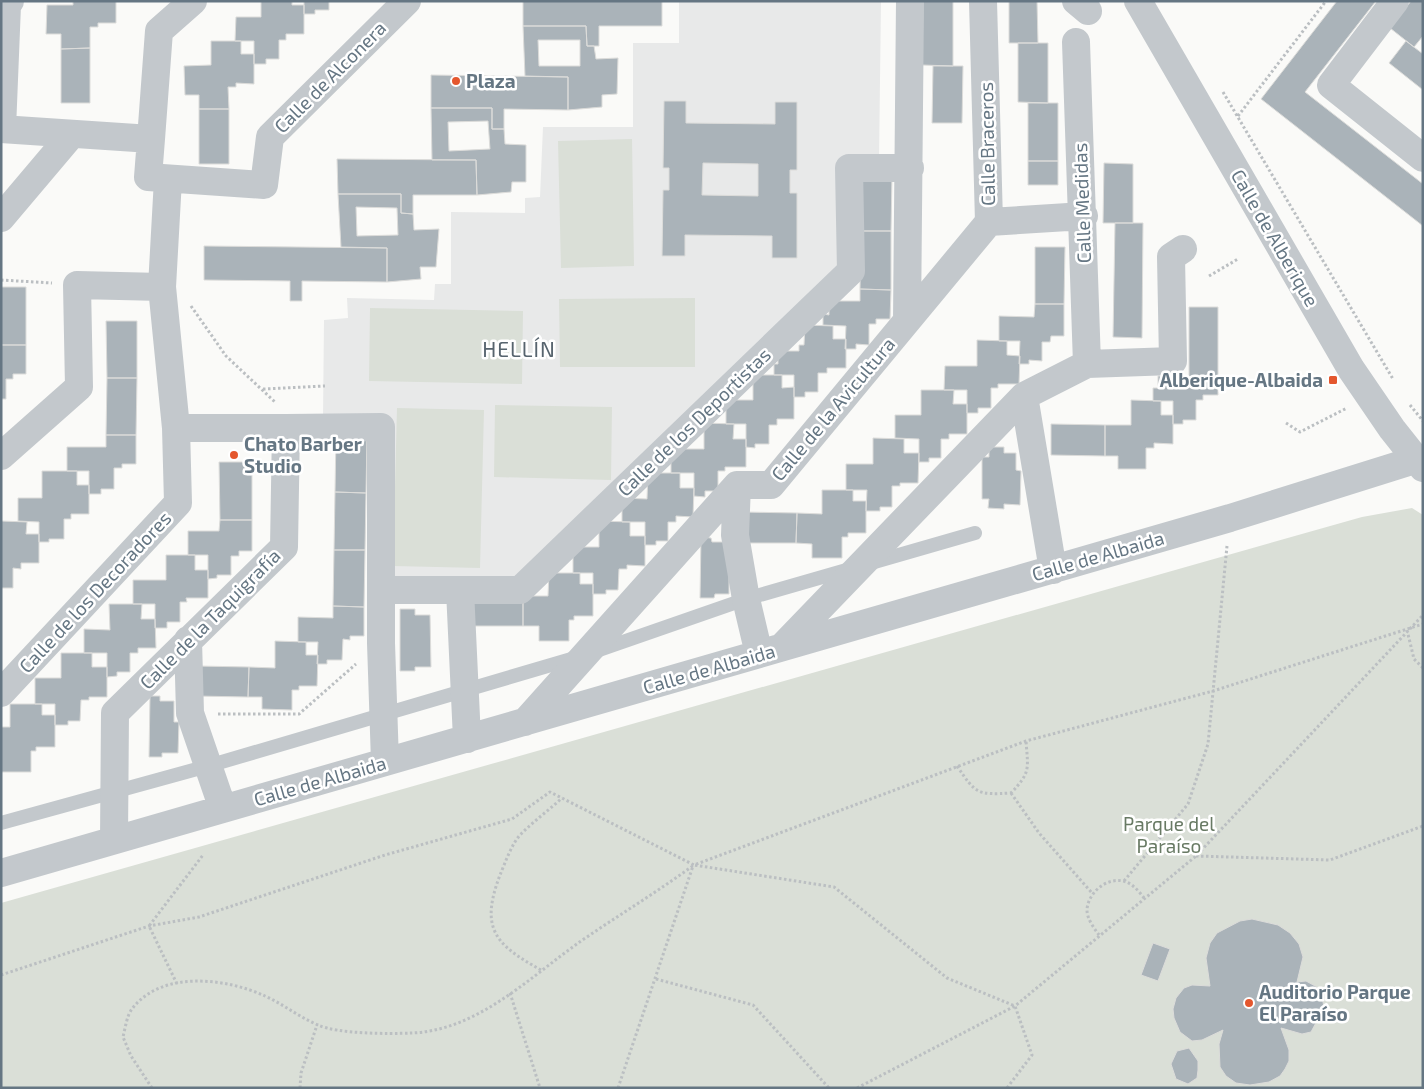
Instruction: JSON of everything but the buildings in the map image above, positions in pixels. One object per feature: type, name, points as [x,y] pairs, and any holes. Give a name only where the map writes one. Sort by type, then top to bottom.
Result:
[{"type":"street","points":[[10,1],[7,4],[2,129],[151,139],[159,31],[193,1]]},
{"type":"street","name":"Calle de Alconera","points":[[151,139],[148,177],[264,185],[270,137],[407,1]]},
{"type":"street","points":[[907,320],[910,168],[910,1]]},
{"type":"street","name":"Calle Braceros","points":[[984,1],[989,222],[1084,216]]},
{"type":"street","name":"Calle de Alberique","points":[[1138,1],[1369,396],[1419,464]]},
{"type":"street","points":[[1395,1],[1331,86],[1423,158]]},
{"type":"street","name":"Calle Medidas","points":[[1076,42],[1084,216],[1087,364]]},
{"type":"street","points":[[1,218],[72,134]]},
{"type":"street","name":"Calle de los Deportistas","points":[[381,590],[520,590],[851,271],[849,168],[910,168]]},
{"type":"street","name":"Calle de los Decoradores","points":[[1,693],[178,503],[176,428],[162,287],[168,179]]},
{"type":"street","name":"Calle de la Avicultura","points":[[737,485],[771,485],[989,222]]},
{"type":"street","points":[[737,485],[735,535],[746,599],[770,651],[858,568],[1024,396],[1087,364],[1173,360],[1171,257],[1183,249]]},
{"type":"street","points":[[1,456],[79,387],[77,285],[162,287]]},
{"type":"street","points":[[1024,396],[1053,570]]},
{"type":"street","points":[[176,428],[381,427],[380,642],[385,762]]},
{"type":"street","name":"Calle de la Taquigrafía","points":[[114,840],[115,713],[284,547],[286,428]]},
{"type":"street","name":"Calle de Albaida","points":[[1,873],[1419,464]]},
{"type":"street","points":[[525,722],[737,485]]},
{"type":"street","points":[[460,590],[467,738]]},
{"type":"street","points":[[188,640],[190,713],[223,809]]},
{"type":"lane","points":[[1,823],[384,715],[585,655],[746,599],[975,533]]},
{"type":"path","points":[[1238,116],[1326,1]]},
{"type":"path","points":[[1223,91],[1394,382],[1300,432],[1286,423]]},
{"type":"path","points":[[1209,276],[1238,259]]},
{"type":"path","points":[[1,280],[77,285]]},
{"type":"path","points":[[162,287],[183,295],[226,356],[288,413],[286,428]]},
{"type":"path","points":[[262,389],[325,386]]},
{"type":"path","points":[[1405,400],[1423,421]]},
{"type":"path","points":[[1124,880],[1188,804],[1208,744],[1230,518]]},
{"type":"path","points":[[856,1088],[1015,1006],[1196,856],[1423,615]]},
{"type":"path","points":[[152,1088],[131,1056],[123,1037],[131,1009],[155,988],[199,980],[235,985],[265,996],[318,1025],[363,1032],[413,1034],[449,1026],[487,1010],[541,970],[660,891],[694,865],[1026,741],[1213,691],[1423,624]]},
{"type":"path","points":[[1407,630],[1414,659],[1423,668]]},
{"type":"path","points":[[190,713],[299,714],[380,642]]},
{"type":"path","points":[[957,766],[969,784],[983,794],[1011,793],[1022,781],[1028,769],[1026,741]]},
{"type":"path","points":[[1,975],[149,926],[199,917],[358,864],[512,819],[550,792],[694,865],[834,887],[947,978],[1015,1006],[1032,1055],[1007,1088]]},
{"type":"path","points":[[1011,793],[1039,833],[1092,893]]},
{"type":"path","points":[[541,970],[516,956],[502,943],[490,921],[491,899],[502,870],[520,835],[562,798]]},
{"type":"path","points":[[1196,856],[1330,860],[1423,826]]},
{"type":"path","points":[[149,926],[202,855]]},
{"type":"path","points":[[618,1088],[694,865]]},
{"type":"path","points":[[1099,935],[1091,925],[1087,911],[1092,893],[1108,881],[1124,880],[1134,886],[1144,898]]},
{"type":"path","points":[[149,926],[177,984]]},
{"type":"path","points":[[656,980],[753,1005],[829,1088]]},
{"type":"path","points":[[510,994],[540,1088]]},
{"type":"path","points":[[300,1088],[301,1073],[318,1025]]},
{"type":"shaded area","points":[[679,1],[881,1],[879,160],[838,160],[837,267],[517,578],[388,578],[391,419],[323,417],[324,320],[348,318],[347,298],[434,300],[435,284],[451,284],[451,212],[525,213],[525,198],[540,197],[543,127],[633,127],[633,43],[679,43]]},
{"type":"green space","points":[[632,139],[634,266],[561,268],[558,141]]},
{"type":"green space","points":[[695,298],[695,367],[560,367],[559,299]]},
{"type":"green space","points":[[370,308],[523,311],[522,384],[369,381]]},
{"type":"green space","points":[[495,405],[612,407],[611,480],[494,477]]},
{"type":"green space","points":[[397,408],[484,410],[480,568],[393,566]]},
{"type":"green space","name":"Parque del Paraíso","points":[[1412,508],[1423,515],[1423,1088],[1,1088],[1,903],[1362,517]]},
{"type":"place","name":"Plaza","points":[[456,81]]},
{"type":"place","name":"Alberique-Albaida","points":[[1333,380]]},
{"type":"place","name":"Chato Barber Studio","points":[[234,455]]},
{"type":"place","name":"Auditorio Parque El Paraíso","points":[[1249,1003]]},
{"type":"district","name":"HELLÍN","points":[[519,350]]}]
